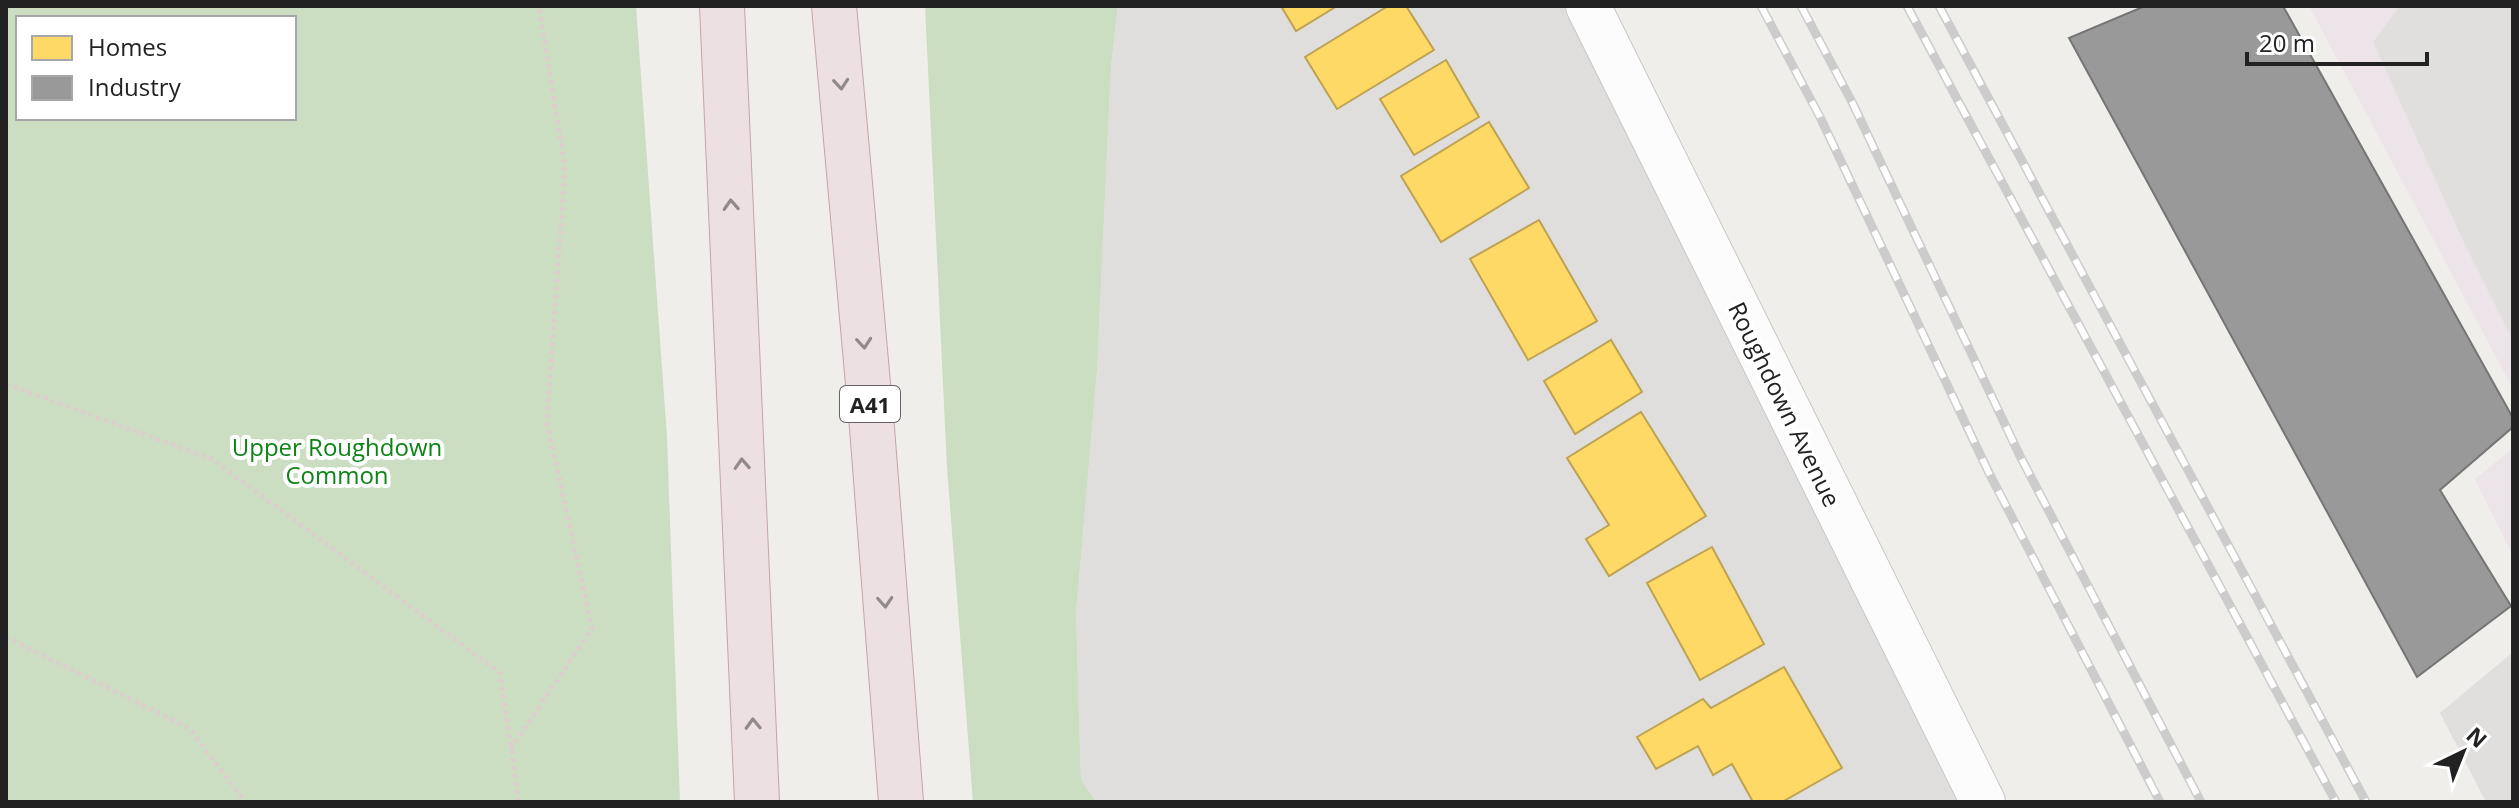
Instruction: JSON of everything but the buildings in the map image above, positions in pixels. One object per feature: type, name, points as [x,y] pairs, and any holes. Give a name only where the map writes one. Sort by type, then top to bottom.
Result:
[{"type":"highway","points":[[722,6],[757,802]]},
{"type":"highway","name":"A41","points":[[834,6],[872,428],[901,802]]},
{"type":"street","name":"Roughdown Avenue","points":[[1588,6],[1983,802]]},
{"type":"path","points":[[511,749],[592,628],[547,422],[565,167],[539,6]]},
{"type":"path","points":[[6,384],[212,459],[500,673],[519,802]]},
{"type":"path","points":[[6,637],[189,728],[245,802]]},
{"type":"shaded area","points":[[1118,6],[1587,6],[1981,802],[1096,802],[1081,779],[1076,614],[1097,371],[1111,67]]},
{"type":"shaded area","points":[[2309,6],[2503,6],[2513,251],[2513,389]]},
{"type":"shaded area","points":[[2400,6],[2513,6],[2513,341],[2465,245],[2373,42]]},
{"type":"shaded area","points":[[2513,448],[2513,556],[2475,479]]},
{"type":"shaded area","points":[[2513,652],[2513,802],[2486,802],[2440,713]]},
{"type":"green space","name":"Upper Roughdown Common","points":[[6,6],[636,6],[667,437],[680,802],[6,802]]},
{"type":"green space","points":[[925,6],[1118,6],[1111,67],[1097,371],[1076,614],[1081,779],[1096,802],[973,802],[947,468]]},
{"type":"railway","points":[[1761,6],[1820,117],[1989,473],[2160,802]]},
{"type":"railway","points":[[1801,6],[1852,102],[2020,456],[2201,802]]},
{"type":"railway","points":[[1907,6],[2336,802]]},
{"type":"railway","points":[[1939,6],[2366,802]]}]
